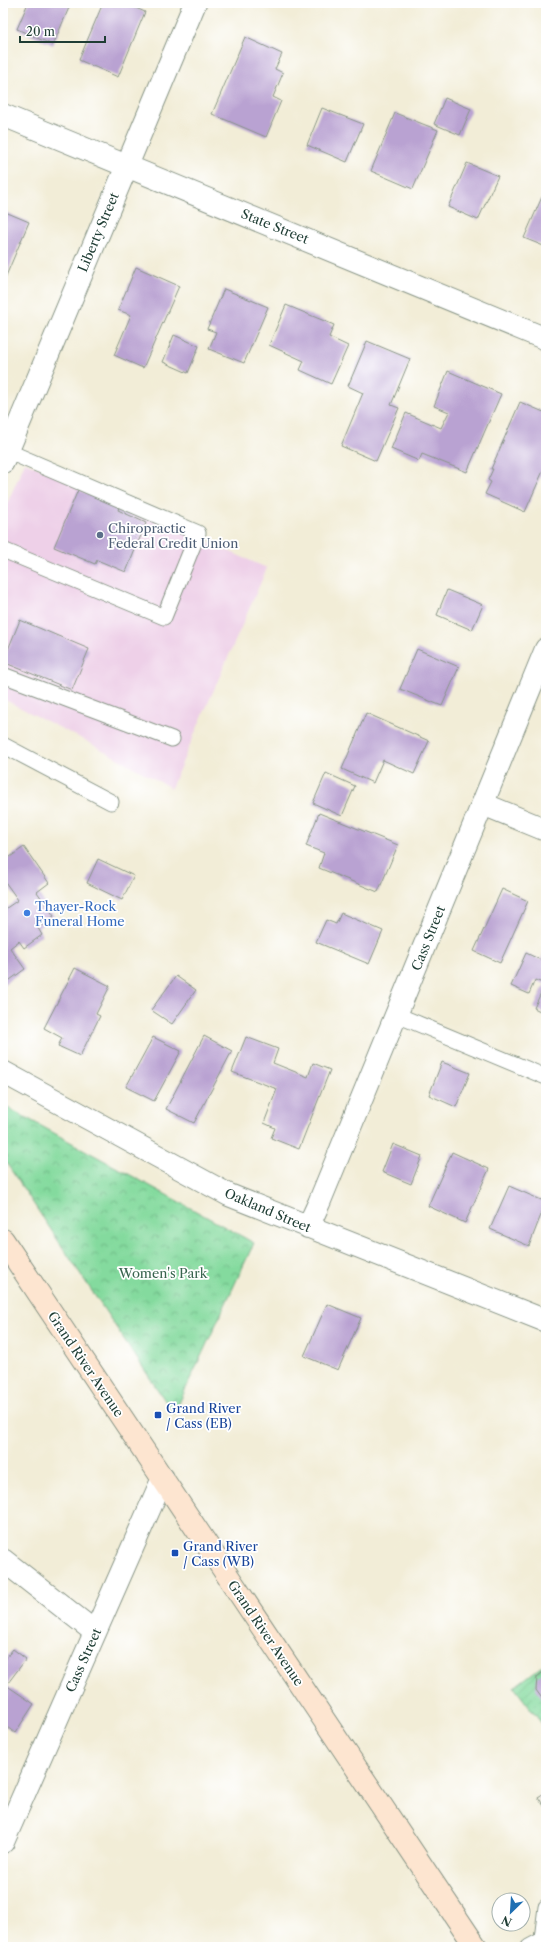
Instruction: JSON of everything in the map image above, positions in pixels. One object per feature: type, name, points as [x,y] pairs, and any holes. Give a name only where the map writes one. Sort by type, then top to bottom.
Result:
[{"type":"main road","name":"Grand River Avenue","points":[[3,1240],[476,1947]]},
{"type":"street","name":"Liberty Street","points":[[5,456],[10,428],[126,165],[195,3]]},
{"type":"street","name":"State Street","points":[[3,115],[546,338]]},
{"type":"street","name":"Cass Street","points":[[308,1227],[397,1015],[546,649]]},
{"type":"street","points":[[483,804],[546,830]]},
{"type":"street","name":"Oakland Street","points":[[3,1072],[229,1195],[546,1321]]},
{"type":"street","name":"Cass Street","points":[[3,1842],[163,1478]]},
{"type":"street","points":[[3,1560],[95,1632]]},
{"type":"lane","points":[[3,550],[164,617],[198,533],[5,456]]},
{"type":"lane","points":[[3,675],[172,739]]},
{"type":"lane","points":[[3,745],[111,802]]},
{"type":"lane","points":[[397,1015],[546,1077]]},
{"type":"lane","points":[[529,1947],[544,1938],[546,1906]]},
{"type":"shaded area","points":[[25,462],[267,568],[171,788],[86,741],[3,699],[3,513]]},
{"type":"green space","name":"Women's Park","points":[[3,1105],[254,1243],[174,1414],[3,1158]]},
{"type":"green space","points":[[546,1663],[546,1729],[514,1687]]},
{"type":"building","points":[[28,3],[71,3],[53,45],[17,29]]},
{"type":"building","points":[[103,3],[124,3],[145,12],[118,77],[79,60]]},
{"type":"building","points":[[245,37],[282,54],[275,69],[283,73],[273,97],[281,101],[266,137],[212,114]]},
{"type":"building","points":[[445,98],[471,109],[460,135],[434,124]]},
{"type":"building","points":[[322,108],[363,124],[347,162],[307,145]]},
{"type":"building","points":[[395,113],[438,130],[413,189],[371,171]]},
{"type":"building","points":[[467,163],[498,176],[478,220],[448,207]]},
{"type":"building","points":[[542,197],[546,199],[546,247],[524,238]]},
{"type":"building","points":[[3,211],[29,222],[3,283]]},
{"type":"building","points":[[136,267],[179,286],[143,368],[114,355],[131,315],[118,310]]},
{"type":"building","points":[[224,289],[268,307],[244,363],[209,349],[216,332],[207,329]]},
{"type":"building","points":[[286,305],[334,325],[329,337],[348,346],[331,384],[300,370],[304,361],[269,345]]},
{"type":"building","points":[[174,335],[199,346],[188,373],[163,362]]},
{"type":"building","points":[[367,341],[410,359],[391,405],[399,408],[376,461],[341,446],[363,393],[348,386]]},
{"type":"building","points":[[448,371],[501,394],[467,472],[422,454],[419,461],[391,449],[406,413],[441,428],[449,412],[434,406]]},
{"type":"building","points":[[520,402],[546,413],[546,464],[525,512],[485,494],[491,482],[488,480],[493,469],[491,469]]},
{"type":"building","name":"Chiropractic Federal Credit Union","points":[[78,490],[119,507],[118,510],[146,523],[126,572],[97,560],[95,564],[54,547]]},
{"type":"building","points":[[447,590],[483,605],[472,630],[437,615]]},
{"type":"building","points":[[20,620],[89,649],[72,690],[3,662]]},
{"type":"building","points":[[417,649],[459,667],[442,706],[400,689]]},
{"type":"building","points":[[366,713],[429,741],[414,774],[383,760],[373,783],[342,769]]},
{"type":"building","points":[[326,773],[355,786],[342,816],[313,803]]},
{"type":"building","points":[[319,813],[398,845],[378,892],[319,868],[324,853],[306,846]]},
{"type":"building","name":"Thayer-Rock Funeral Home","points":[[24,847],[49,883],[37,892],[54,916],[38,928],[42,935],[24,948],[19,941],[10,948],[25,969],[3,985],[3,906],[5,909],[18,900],[3,879],[3,862]]},
{"type":"building","points":[[98,859],[134,876],[122,900],[87,883]]},
{"type":"building","points":[[502,889],[528,901],[500,963],[474,951]]},
{"type":"building","points":[[341,913],[383,931],[369,964],[316,942],[326,920],[336,924]]},
{"type":"building","points":[[546,948],[546,1014],[534,1008],[545,984],[535,980],[529,994],[511,986],[526,953],[541,960]]},
{"type":"building","points":[[75,968],[110,986],[96,1014],[100,1016],[80,1056],[58,1046],[62,1038],[44,1028]]},
{"type":"building","points":[[176,976],[196,990],[172,1024],[151,1010]]},
{"type":"building","points":[[204,1036],[232,1051],[194,1123],[166,1109]]},
{"type":"building","points":[[153,1037],[181,1051],[154,1101],[126,1087]]},
{"type":"building","points":[[246,1037],[278,1049],[273,1063],[308,1077],[313,1063],[330,1070],[299,1149],[271,1138],[275,1128],[264,1123],[277,1089],[232,1072]]},
{"type":"building","points":[[442,1062],[470,1073],[456,1107],[429,1095]]},
{"type":"building","points":[[393,1144],[422,1156],[411,1184],[382,1172]]},
{"type":"building","points":[[452,1152],[489,1169],[465,1223],[428,1206]]},
{"type":"building","points":[[509,1186],[546,1202],[529,1246],[490,1229]]},
{"type":"building","points":[[327,1304],[361,1318],[338,1370],[304,1356]]},
{"type":"building","points":[[13,1649],[26,1659],[8,1683],[3,1679],[3,1662]]},
{"type":"building","points":[[546,1670],[546,1701],[544,1701],[536,1690],[537,1677]]},
{"type":"building","points":[[3,1683],[34,1704],[15,1733],[3,1724]]},
{"type":"building","points":[[546,1792],[546,1809],[538,1797]]},
{"type":"place","name":"Chiropractic Federal Credit Union","points":[[100,535]]},
{"type":"place","name":"Thayer-Rock Funeral Home","points":[[27,913]]},
{"type":"place","name":"Grand River / Cass (EB)","points":[[158,1415]]},
{"type":"place","name":"Grand River / Cass (WB)","points":[[175,1553]]}]
